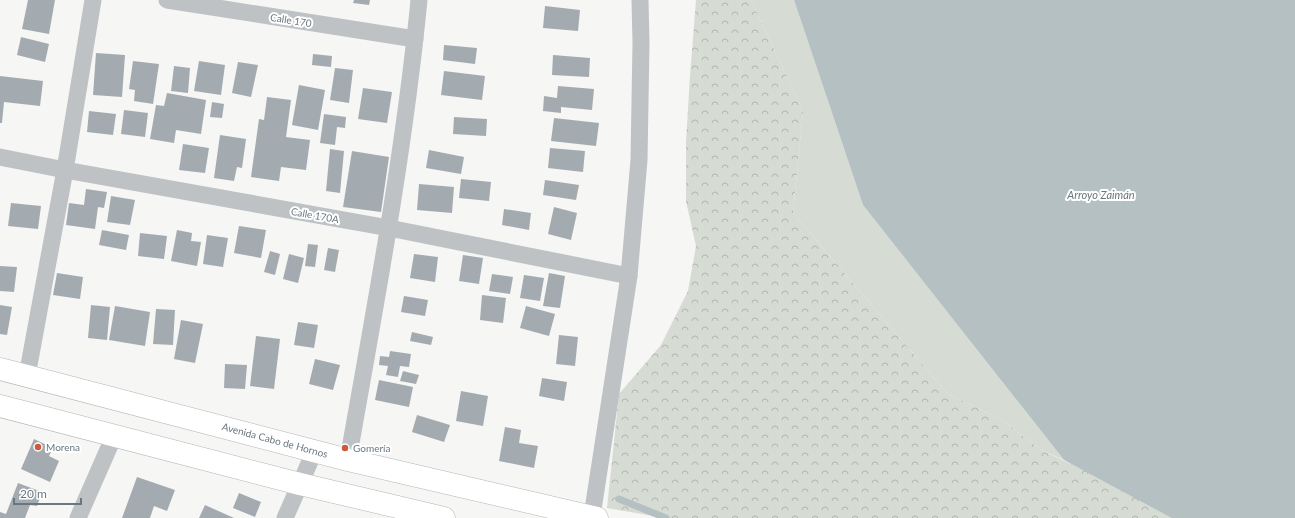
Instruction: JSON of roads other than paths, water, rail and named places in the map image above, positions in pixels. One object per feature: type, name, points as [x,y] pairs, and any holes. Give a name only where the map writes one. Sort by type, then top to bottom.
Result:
[{"type":"main road","name":"Avenida Cabo de Hornos","points":[[0,369],[348,460],[595,517]]},
{"type":"main road","points":[[0,406],[300,484],[444,518]]},
{"type":"street","points":[[27,376],[65,170],[93,0]]},
{"type":"street","name":"Calle 170","points":[[167,0],[415,39]]},
{"type":"street","points":[[348,460],[389,228],[419,0]]},
{"type":"street","points":[[595,517],[630,276],[639,160],[641,43],[640,0]]},
{"type":"street","name":"Calle 170A","points":[[0,157],[389,228],[630,276]]},
{"type":"street","points":[[78,518],[114,436]]},
{"type":"street","points":[[285,518],[314,450]]},
{"type":"water","name":"Arroyo Zaimán","points":[[794,0],[1295,0],[1295,518],[1172,518],[1064,460],[863,205]]},
{"type":"waterway","points":[[619,499],[666,518]]},
{"type":"place","name":"Morena","points":[[38,447]]},
{"type":"place","name":"Gomería","points":[[345,448]]}]
